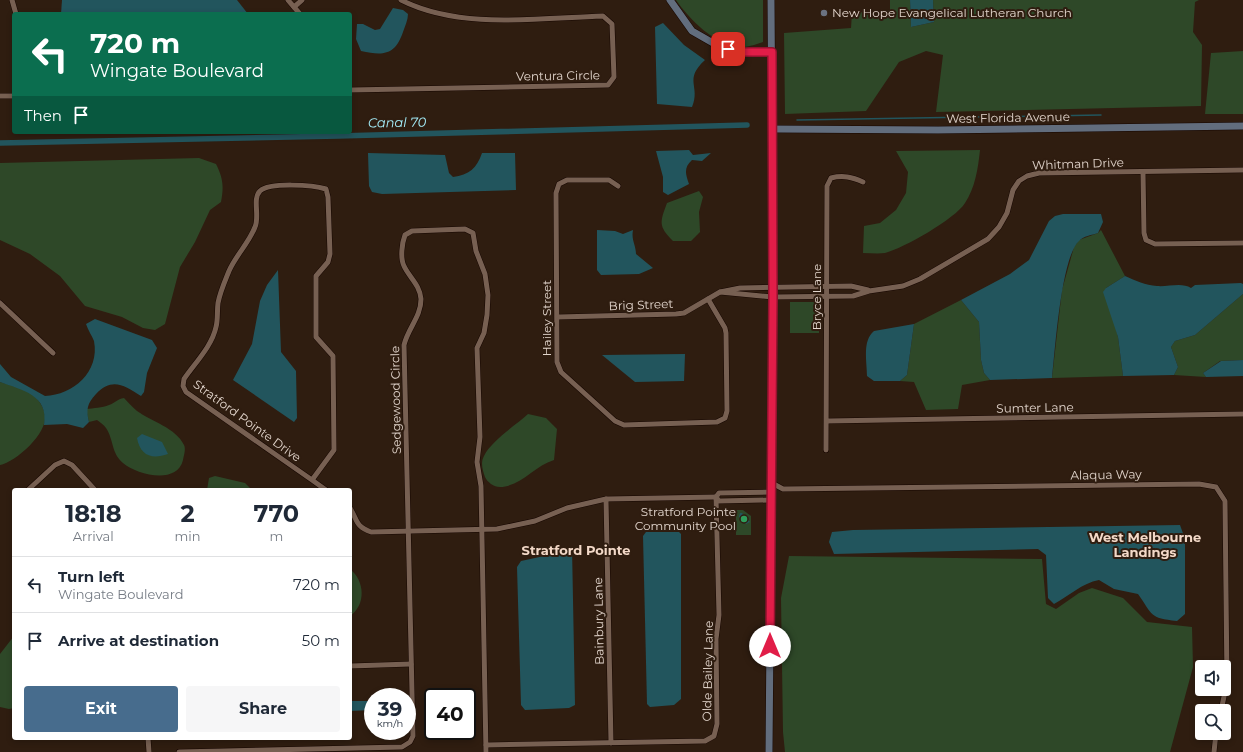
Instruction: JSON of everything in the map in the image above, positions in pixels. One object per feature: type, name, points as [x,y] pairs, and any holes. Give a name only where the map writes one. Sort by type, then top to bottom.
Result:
[{"type":"street","points":[[12,0],[15,12]]},
{"type":"street","points":[[288,0],[298,12]]},
{"type":"street","points":[[294,8],[302,0]]},
{"type":"street","name":"Ventura Circle","points":[[352,90],[608,85],[614,77],[612,24],[603,16],[477,20],[445,16],[413,6],[401,0]]},
{"type":"street","points":[[670,0],[692,31],[713,43],[735,52],[772,52]]},
{"type":"street","points":[[769,752],[770,482],[773,297],[771,0]]},
{"type":"street","points":[[0,96],[12,96]]},
{"type":"street","name":"West Florida Avenue","points":[[772,129],[938,130],[1243,126]]},
{"type":"street","name":"Whitman Drive","points":[[773,297],[852,296],[869,291],[903,286],[920,279],[988,239],[999,227],[1007,213],[1013,190],[1019,181],[1028,176],[1039,173],[1243,170]]},
{"type":"street","points":[[1143,172],[1144,233],[1146,240],[1155,244],[1243,243]]},
{"type":"street","name":"Bryce Lane","points":[[826,450],[828,186],[832,178],[837,176],[852,176],[863,182]]},
{"type":"street","name":"Hailey Street","points":[[618,186],[609,180],[566,180],[559,184],[556,193],[558,317],[557,362],[561,372],[614,422],[624,425],[717,422],[725,418],[727,411],[726,333],[725,328],[708,299]]},
{"type":"street","name":"Stratford Pointe Drive","points":[[312,480],[334,450],[333,356],[316,337],[316,276],[328,262],[330,254],[328,197],[326,189],[317,186],[268,186],[259,192],[256,200],[258,214],[256,226],[233,262],[223,288],[218,302],[216,327],[211,340],[184,379],[183,386],[186,392],[323,488]]},
{"type":"street","name":"Sedgewood Circle","points":[[179,752],[402,747],[410,742],[413,736],[404,345],[406,335],[417,320],[421,297],[417,284],[403,265],[403,242],[405,235],[412,231],[464,229],[473,233],[475,238],[476,251],[485,274],[488,295],[484,333],[477,348],[480,437],[477,462],[481,486],[486,752]]},
{"type":"street","name":"Whitman Drive","points":[[773,287],[851,286],[869,291]]},
{"type":"street","name":"Brig Street","points":[[558,317],[684,313],[720,292],[740,288],[773,287]]},
{"type":"street","points":[[720,292],[773,297]]},
{"type":"street","points":[[0,303],[53,353]]},
{"type":"street","name":"Sumter Lane","points":[[827,421],[1243,414]]},
{"type":"street","points":[[30,488],[56,465],[64,462],[72,465],[93,488]]},
{"type":"street","name":"Alaqua Way","points":[[770,482],[782,489],[1192,484],[1216,487],[1224,502],[1225,509],[1227,682],[1222,704]]},
{"type":"street","points":[[352,513],[356,522],[361,528],[371,532],[482,529],[517,526],[535,521],[567,508],[606,498],[716,497],[719,493],[771,492]]},
{"type":"street","points":[[716,497],[719,501],[770,500]]},
{"type":"street","name":"Olde Bailey Lane","points":[[486,745],[705,741],[714,736],[717,724],[716,639],[719,615],[716,497]]},
{"type":"street","name":"Bainbury Lane","points":[[606,498],[611,743]]},
{"type":"street","points":[[352,666],[411,664]]},
{"type":"street","points":[[148,740],[149,752]]},
{"type":"street","points":[[1214,752],[1215,740]]},
{"type":"green space","points":[[676,0],[763,0],[763,42],[745,47],[735,47],[725,44],[706,32],[697,24]]},
{"type":"green space","points":[[890,0],[910,0],[911,27],[934,22],[933,0],[1199,0],[1195,2],[1193,32],[1202,45],[1201,106],[936,112],[943,55],[926,51],[899,62],[866,111],[785,114],[784,33],[851,28],[852,13],[890,10]]},
{"type":"green space","points":[[1243,51],[1243,114],[1205,114],[1211,53]]},
{"type":"green space","points":[[980,150],[974,185],[965,203],[959,210],[940,225],[893,250],[885,253],[863,253],[864,226],[880,223],[896,210],[906,193],[908,172],[896,151]]},
{"type":"green space","points":[[199,158],[216,164],[222,182],[221,202],[210,210],[195,242],[180,267],[165,324],[155,330],[143,328],[122,317],[85,306],[60,276],[30,254],[0,240],[0,163]]},
{"type":"green space","points":[[699,191],[703,197],[699,212],[700,232],[691,241],[673,241],[668,236],[662,224],[667,203]]},
{"type":"green space","points":[[1101,230],[1125,276],[1106,288],[1118,337],[1123,376],[1052,378],[1062,290],[1074,247],[1079,240],[1098,233]]},
{"type":"green space","points":[[1243,294],[1243,360],[1220,361],[1203,373],[1206,377],[1174,375],[1178,367],[1171,347],[1175,341],[1195,335]]},
{"type":"green space","points":[[961,300],[979,322],[981,360],[984,373],[990,380],[962,385],[958,409],[926,410],[914,382],[900,381],[907,375],[914,324]]},
{"type":"green space","points":[[790,302],[819,302],[819,333],[790,333]]},
{"type":"green space","points":[[0,382],[21,388],[32,394],[43,409],[45,422],[30,446],[7,463],[0,465]]},
{"type":"green space","points":[[124,398],[137,411],[163,425],[180,439],[185,447],[184,456],[179,468],[173,473],[165,475],[147,474],[129,467],[116,455],[109,433],[105,427],[97,420],[89,422],[86,409],[106,406]]},
{"type":"green space","points":[[528,414],[546,418],[557,429],[554,460],[508,486],[498,487],[493,485],[486,479],[483,472],[482,464],[484,456],[487,450],[498,439]]},
{"type":"green space","points":[[215,476],[245,483],[250,488],[207,488],[209,478]]},
{"type":"green space","points":[[736,510],[743,510],[751,516],[751,535],[736,535]]},
{"type":"green space","points":[[789,556],[1042,559],[1046,604],[1056,609],[1079,593],[1092,588],[1123,598],[1147,622],[1192,627],[1193,667],[1170,752],[785,752],[783,732],[781,598]]},
{"type":"green space","points":[[352,571],[359,580],[362,593],[359,606],[352,614]]},
{"type":"green space","points":[[12,639],[12,708],[9,709],[0,707],[0,654]]},
{"type":"water","points":[[62,0],[237,0],[246,12],[61,12]]},
{"type":"water","points":[[910,0],[933,0],[934,22],[911,27]]},
{"type":"water","points":[[393,8],[403,10],[408,14],[400,40],[388,52],[376,53],[361,51],[356,39],[357,24],[363,24],[375,30],[380,29]]},
{"type":"water","points":[[663,23],[684,45],[705,60],[698,67],[695,73],[695,94],[692,107],[657,104],[655,27]]},
{"type":"water","points":[[689,150],[693,155],[711,153],[702,161],[692,160],[686,169],[689,184],[668,195],[663,192],[663,177],[656,151]]},
{"type":"water","points":[[368,153],[445,155],[449,173],[453,177],[464,175],[472,170],[478,163],[482,153],[515,153],[516,190],[382,194],[372,192],[369,186]]},
{"type":"water","points":[[1063,214],[1101,214],[1103,222],[1098,233],[1081,239],[1073,250],[1063,285],[1052,378],[990,380],[984,373],[981,360],[979,322],[961,300],[1010,274],[1029,260],[1049,221],[1055,216]]},
{"type":"water","points":[[597,230],[615,231],[623,234],[633,230],[636,254],[653,268],[639,274],[601,275],[597,270]]},
{"type":"water","points":[[278,270],[281,352],[296,371],[297,418],[294,422],[233,380],[252,344],[260,301],[267,285]]},
{"type":"water","points":[[1125,276],[1145,284],[1157,286],[1183,285],[1191,288],[1195,285],[1241,283],[1243,284],[1243,294],[1195,335],[1175,341],[1171,347],[1178,367],[1174,375],[1123,376],[1118,337],[1103,292],[1106,288]]},
{"type":"water","points":[[95,319],[152,340],[157,348],[147,373],[144,392],[141,396],[124,386],[113,384],[102,389],[91,401],[88,407],[89,422],[83,428],[67,424],[44,425],[44,415],[38,400],[25,391],[0,382],[0,364],[11,377],[45,396],[55,395],[65,391],[82,380],[89,372],[93,363],[95,352],[94,341],[86,324]]},
{"type":"water","points":[[914,324],[907,375],[900,381],[874,381],[867,376],[866,358],[870,335],[874,331]]},
{"type":"water","points":[[685,354],[684,381],[635,382],[602,355]]},
{"type":"water","points":[[1243,360],[1243,376],[1206,377],[1203,373],[1221,361]]},
{"type":"water","points":[[142,434],[162,442],[168,454],[162,456],[147,455],[138,444],[137,438]]},
{"type":"water","name":"Stratford Pointe Community Pool","points":[[740,513],[742,513],[750,522],[746,524],[739,517]]},
{"type":"water","points":[[1180,525],[1185,539],[1185,614],[1177,621],[1156,617],[1138,594],[1114,589],[1099,580],[1081,587],[1054,604],[1048,598],[1046,555],[1038,549],[834,554],[829,542],[832,532],[853,530]]},
{"type":"water","points":[[646,532],[679,532],[681,534],[681,699],[674,705],[650,707],[647,704],[643,536]]},
{"type":"water","points":[[572,547],[575,705],[569,708],[525,710],[521,705],[517,567],[521,561],[549,555]]},
{"type":"water","points":[[352,701],[364,701],[364,710],[352,711]]},
{"type":"waterway","points":[[797,120],[1101,115]]},
{"type":"waterway","name":"Canal 70","points":[[0,143],[747,125]]},
{"type":"place","name":"New Hope Evangelical Lutheran Church","points":[[824,13]]},
{"type":"place","name":"Stratford Pointe Community Pool","points":[[744,519]]},
{"type":"district","name":"West Melbourne Landings","points":[[1145,544]]},
{"type":"district","name":"Stratford Pointe","points":[[576,550]]},
{"type":"route","points":[[728,49],[735,52],[772,52],[773,297],[770,482],[770,646]]}]
